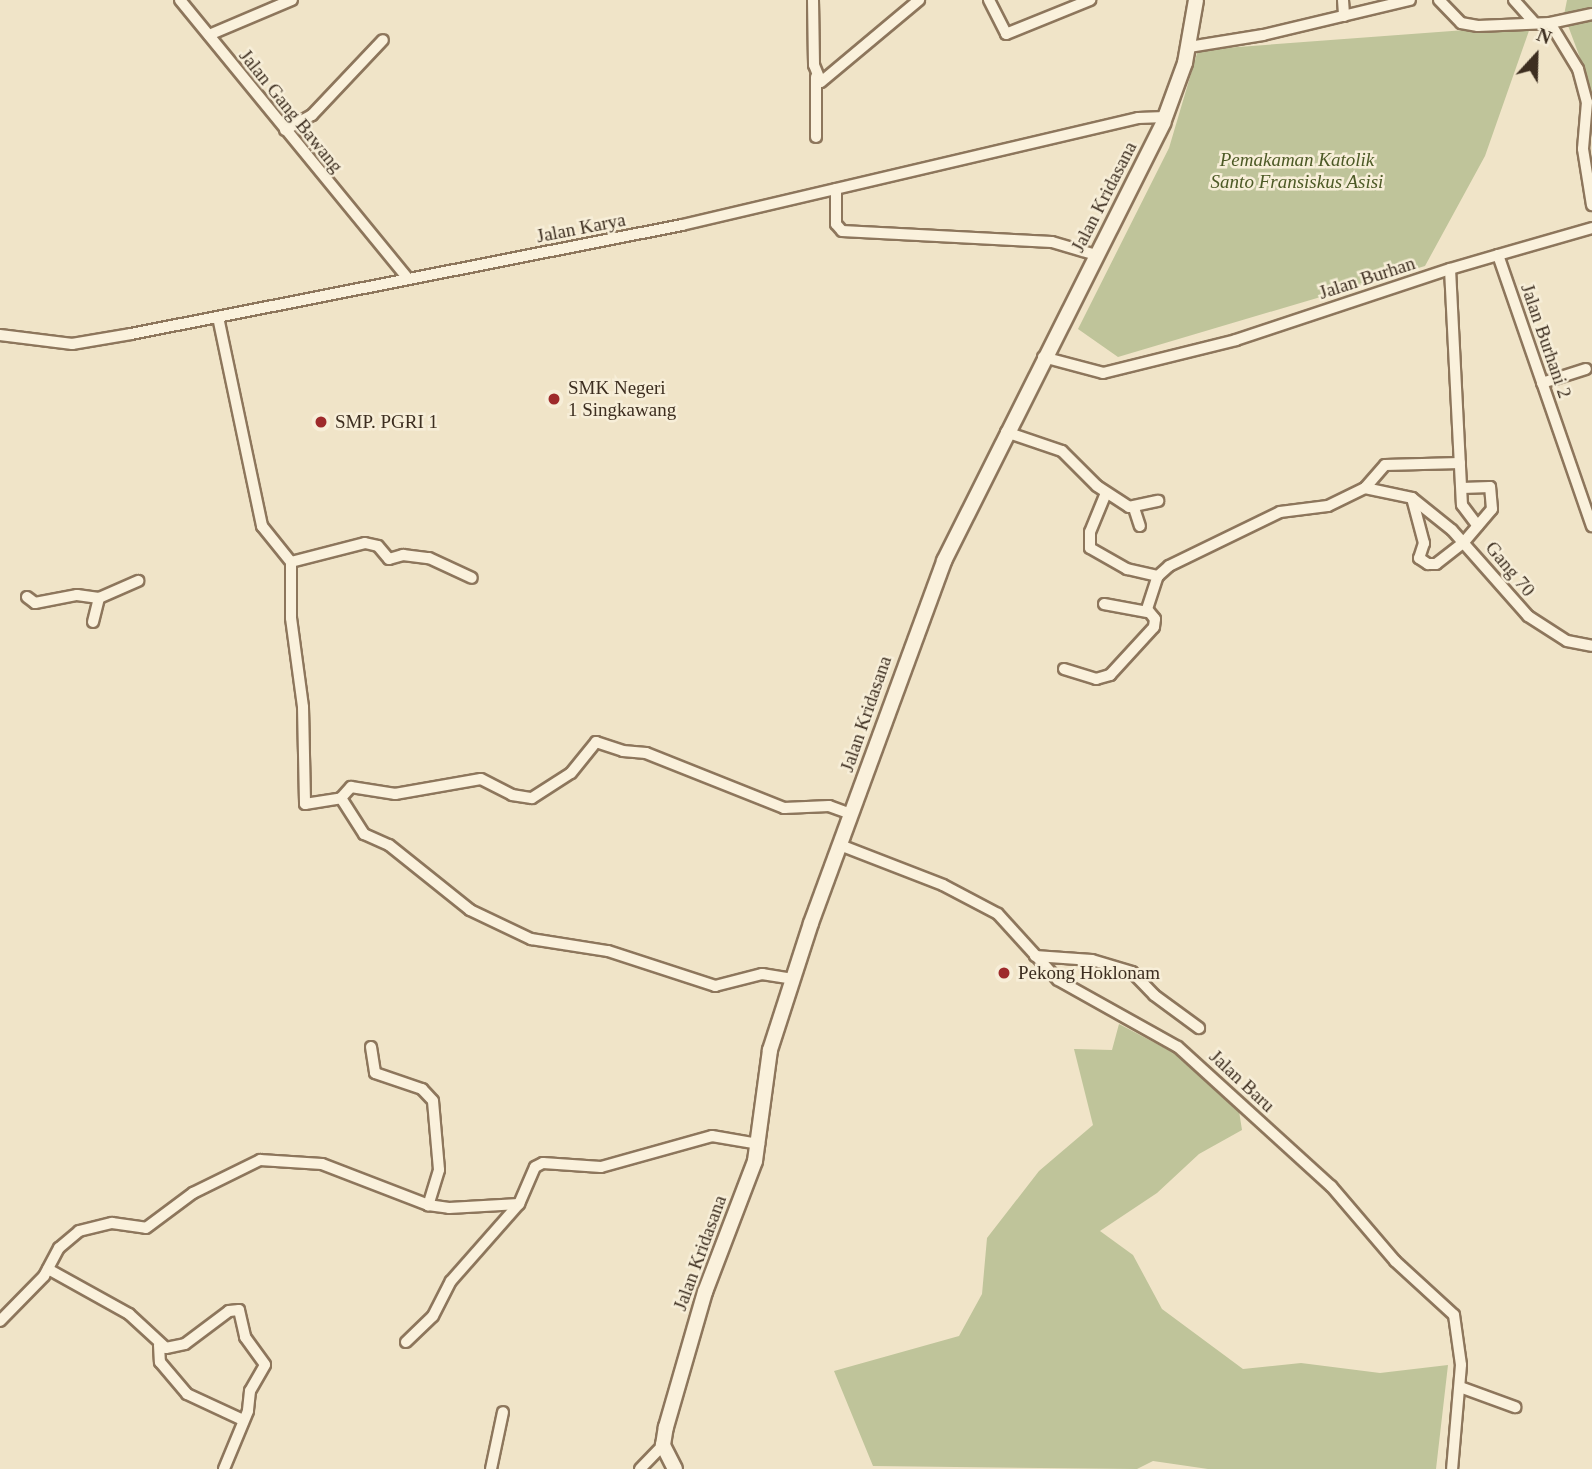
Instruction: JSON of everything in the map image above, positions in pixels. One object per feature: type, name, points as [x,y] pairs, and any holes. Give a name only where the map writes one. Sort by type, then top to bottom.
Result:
[{"type":"street","name":"Jalan Gang Bawang","points":[[180,0],[375,243],[408,279]]},
{"type":"street","points":[[209,36],[292,0]]},
{"type":"street","points":[[813,0],[816,137]]},
{"type":"street","points":[[989,0],[1006,34],[1090,0]]},
{"type":"street","points":[[1060,0],[1064,12]]},
{"type":"street","name":"Jalan Kridasana","points":[[663,1445],[694,1324],[759,1144],[770,1051],[927,600],[1006,432],[1165,117],[1189,47],[1196,0]]},
{"type":"street","points":[[1343,0],[1343,16]]},
{"type":"street","points":[[1189,47],[1410,0]]},
{"type":"street","points":[[1439,0],[1454,17],[1470,25],[1550,23],[1592,14]]},
{"type":"street","points":[[1514,0],[1535,23]]},
{"type":"street","points":[[816,77],[823,81],[917,2]]},
{"type":"street","points":[[1550,23],[1577,69],[1587,102],[1583,149],[1592,205]]},
{"type":"street","points":[[285,130],[312,115],[383,40]]},
{"type":"street","name":"Jalan Karya","points":[[0,335],[86,343],[836,189],[1138,118],[1165,117]]},
{"type":"street","points":[[836,189],[836,224],[842,231],[1052,242],[1096,255]]},
{"type":"street","points":[[1478,526],[1462,505],[1450,269],[1592,228]]},
{"type":"street","name":"Jalan Burhani 2","points":[[1498,255],[1592,526]]},
{"type":"street","name":"Jalan Burhan","points":[[1043,357],[1103,373],[1236,340],[1450,269]]},
{"type":"street","points":[[218,317],[262,526],[291,562],[291,618],[303,707],[304,801],[341,798],[351,787],[395,793],[481,779],[512,795],[532,798],[572,774],[594,742],[633,752],[784,808],[830,806],[851,814]]},
{"type":"street","points":[[1542,383],[1586,369]]},
{"type":"street","points":[[1006,432],[1062,451],[1107,493],[1134,508],[1140,526]]},
{"type":"street","points":[[1147,612],[1158,576],[1189,554],[1280,512],[1328,506],[1365,488],[1385,465],[1460,463]]},
{"type":"street","points":[[1365,488],[1412,498],[1424,543],[1421,561],[1436,564],[1464,542],[1492,509],[1492,489],[1462,488]]},
{"type":"street","points":[[1107,493],[1090,532],[1090,548],[1127,569],[1158,576]]},
{"type":"street","name":"Gang 70","points":[[1412,498],[1464,542],[1528,616],[1567,642],[1592,646]]},
{"type":"street","points":[[1134,508],[1158,501]]},
{"type":"street","points":[[291,562],[365,543],[378,546],[389,558],[403,555],[429,558],[472,578]]},
{"type":"street","points":[[27,597],[35,603],[77,595],[99,598],[138,581]]},
{"type":"street","points":[[93,622],[99,598]]},
{"type":"street","points":[[1064,669],[1096,679],[1110,675],[1154,628],[1155,619],[1147,612],[1104,604]]},
{"type":"street","points":[[341,798],[364,834],[389,845],[470,910],[512,933],[608,951],[709,985],[723,985],[762,974],[793,979]]},
{"type":"street","name":"Jalan Baru","points":[[840,845],[987,907],[1011,924],[1035,956],[1068,988],[1178,1047],[1331,1186],[1395,1261],[1452,1311],[1460,1339],[1460,1387],[1451,1469]]},
{"type":"street","points":[[1035,956],[1092,960],[1132,972],[1154,995],[1199,1028]]},
{"type":"street","points":[[371,1047],[375,1073],[422,1089],[433,1101],[439,1170],[428,1205]]},
{"type":"street","points":[[406,1342],[433,1316],[451,1281],[519,1204],[534,1167],[543,1163],[601,1167],[712,1136],[759,1144]]},
{"type":"street","points":[[0,1321],[48,1269],[59,1248],[79,1231],[112,1223],[146,1228],[193,1193],[260,1160],[322,1164],[402,1191],[428,1205],[449,1208],[519,1204]]},
{"type":"street","points":[[48,1269],[129,1314],[159,1345],[172,1348],[185,1344],[229,1311],[239,1310],[246,1340],[265,1365],[250,1391],[243,1420],[224,1469]]},
{"type":"street","points":[[159,1345],[160,1362],[187,1394],[243,1420]]},
{"type":"street","points":[[1460,1387],[1515,1407]]},
{"type":"street","points":[[491,1469],[503,1412]]},
{"type":"street","points":[[640,1469],[663,1445],[675,1469]]},
{"type":"green space","points":[[1567,0],[1592,0],[1592,105],[1588,79],[1564,15]]},
{"type":"green space","name":"Pemakaman Katolik Santo Fransiskus Asisi","points":[[1531,25],[1485,156],[1425,266],[1118,357],[1078,329],[1169,148],[1198,50]]},
{"type":"green space","points":[[1119,1024],[1176,1054],[1239,1111],[1242,1130],[1199,1154],[1157,1193],[1100,1231],[1133,1255],[1162,1309],[1243,1369],[1301,1363],[1380,1373],[1448,1365],[1436,1469],[1208,1469],[1153,1461],[1137,1469],[873,1466],[834,1371],[959,1336],[982,1294],[987,1238],[1039,1171],[1093,1125],[1074,1049],[1112,1050]]},
{"type":"place","name":"SMK Negeri 1 Singkawang","points":[[554,399]]},
{"type":"place","name":"SMP. PGRI 1","points":[[321,422]]},
{"type":"place","name":"Pekong Hoklonam","points":[[1004,973]]}]
